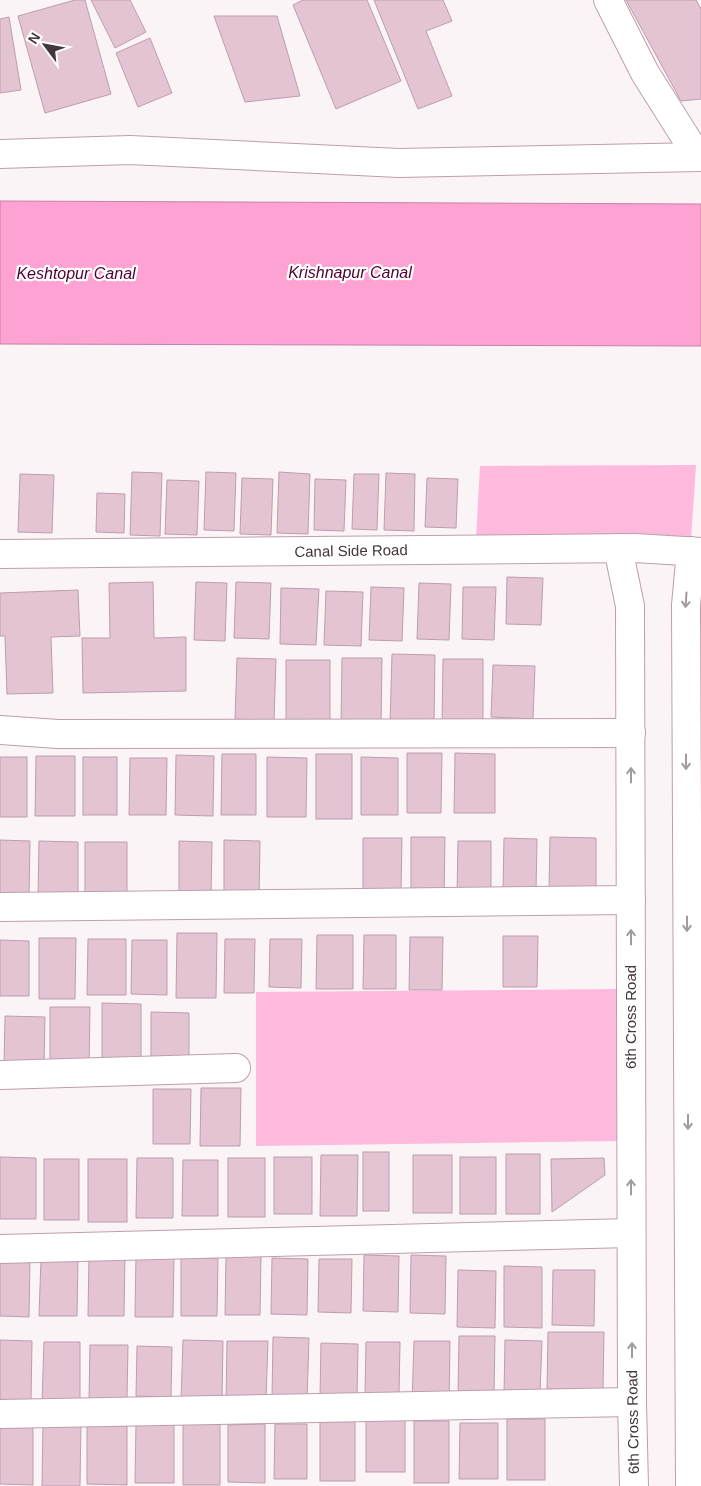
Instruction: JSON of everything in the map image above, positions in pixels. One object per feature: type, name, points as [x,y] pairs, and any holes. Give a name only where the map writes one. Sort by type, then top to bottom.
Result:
[{"type":"street","points":[[608,0],[645,73],[699,157]]},
{"type":"street","points":[[0,154],[130,150],[399,162],[699,157]]},
{"type":"street","name":"Canal Side Road","points":[[0,554],[618,548],[696,551]]},
{"type":"street","name":"6th Cross Road","points":[[618,548],[630,606],[632,1402],[634,1486]]},
{"type":"street","points":[[690,1486],[694,1088],[686,605],[696,551]]},
{"type":"street","points":[[0,730],[58,734],[631,733]]},
{"type":"street","points":[[0,907],[631,900]]},
{"type":"street","points":[[0,1075],[236,1068]]},
{"type":"street","points":[[0,1249],[632,1233]]},
{"type":"street","points":[[0,1414],[632,1402]]},
{"type":"shaded area","points":[[696,465],[691,541],[476,539],[480,466]]},
{"type":"shaded area","points":[[619,989],[620,1141],[256,1146],[256,992]]},
{"type":"water","name":"Keshtopur Canal","points":[[0,201],[701,204],[701,346],[0,344]]},
{"type":"building","points":[[75,0],[85,0],[111,94],[45,113],[18,16]]},
{"type":"building","points":[[91,0],[130,0],[146,32],[115,48]]},
{"type":"building","points":[[303,0],[367,0],[401,81],[336,109],[293,5]]},
{"type":"building","points":[[374,0],[443,0],[452,21],[426,31],[452,96],[418,109]]},
{"type":"building","points":[[626,0],[696,0],[701,9],[701,99],[681,101]]},
{"type":"building","points":[[214,16],[277,16],[300,96],[245,102]]},
{"type":"building","points":[[9,17],[21,90],[0,93],[0,19]]},
{"type":"building","points":[[150,38],[172,93],[138,107],[116,53]]},
{"type":"building","points":[[132,472],[162,473],[160,536],[130,535]]},
{"type":"building","points":[[206,472],[236,473],[234,531],[204,530]]},
{"type":"building","points":[[279,472],[310,474],[308,534],[277,533]]},
{"type":"building","points":[[386,473],[415,474],[414,531],[384,530]]},
{"type":"building","points":[[20,474],[54,475],[52,533],[18,532]]},
{"type":"building","points":[[354,474],[379,474],[377,530],[352,529]]},
{"type":"building","points":[[242,478],[273,479],[271,535],[240,534]]},
{"type":"building","points":[[427,478],[458,479],[456,528],[425,527]]},
{"type":"building","points":[[315,479],[346,480],[344,531],[314,530]]},
{"type":"building","points":[[167,480],[199,481],[197,535],[165,534]]},
{"type":"building","points":[[97,493],[125,494],[124,533],[96,532]]},
{"type":"building","points":[[507,577],[543,578],[541,625],[506,624]]},
{"type":"building","points":[[153,582],[154,638],[186,637],[186,691],[83,693],[82,638],[110,638],[109,583]]},
{"type":"building","points":[[196,582],[227,583],[225,641],[194,640]]},
{"type":"building","points":[[236,582],[271,583],[269,639],[234,638]]},
{"type":"building","points":[[419,583],[451,584],[449,640],[417,639]]},
{"type":"building","points":[[371,587],[404,588],[402,641],[369,640]]},
{"type":"building","points":[[463,587],[496,587],[494,640],[462,639]]},
{"type":"building","points":[[281,588],[319,589],[316,645],[280,644]]},
{"type":"building","points":[[78,590],[80,636],[51,637],[53,693],[7,694],[5,636],[0,636],[0,593]]},
{"type":"building","points":[[326,591],[363,592],[361,646],[324,645]]},
{"type":"building","points":[[701,652],[701,702],[700,702]]},
{"type":"building","points":[[392,654],[435,655],[434,725],[390,724]]},
{"type":"building","points":[[237,658],[276,659],[274,721],[235,719]]},
{"type":"building","points":[[342,658],[382,658],[381,727],[341,727]]},
{"type":"building","points":[[443,659],[483,659],[483,725],[442,725]]},
{"type":"building","points":[[286,660],[330,660],[330,725],[286,726]]},
{"type":"building","points":[[493,665],[535,666],[533,719],[491,717]]},
{"type":"building","points":[[407,753],[442,753],[441,813],[407,813]]},
{"type":"building","points":[[455,753],[495,754],[495,813],[454,813]]},
{"type":"building","points":[[222,754],[256,754],[256,815],[221,815]]},
{"type":"building","points":[[316,754],[352,754],[352,819],[316,819]]},
{"type":"building","points":[[176,755],[214,756],[213,816],[175,815]]},
{"type":"building","points":[[36,756],[75,756],[75,816],[35,816]]},
{"type":"building","points":[[0,757],[27,757],[27,817],[0,817]]},
{"type":"building","points":[[83,757],[117,757],[117,815],[83,815]]},
{"type":"building","points":[[267,757],[307,758],[306,817],[267,817]]},
{"type":"building","points":[[361,757],[398,758],[398,815],[361,815]]},
{"type":"building","points":[[130,758],[167,758],[166,815],[129,815]]},
{"type":"building","points":[[411,837],[445,837],[444,897],[411,897]]},
{"type":"building","points":[[550,837],[596,838],[596,891],[549,891]]},
{"type":"building","points":[[363,838],[402,838],[401,892],[363,892]]},
{"type":"building","points":[[504,838],[537,839],[536,892],[503,892]]},
{"type":"building","points":[[0,840],[30,841],[29,898],[0,898]]},
{"type":"building","points":[[224,840],[260,841],[259,898],[224,898]]},
{"type":"building","points":[[39,841],[78,842],[78,898],[38,897]]},
{"type":"building","points":[[179,841],[212,842],[211,896],[179,896]]},
{"type":"building","points":[[458,841],[491,841],[491,894],[457,894]]},
{"type":"building","points":[[85,842],[127,842],[127,899],[85,898]]},
{"type":"building","points":[[177,933],[217,933],[216,998],[176,998]]},
{"type":"building","points":[[317,935],[353,935],[353,989],[316,989]]},
{"type":"building","points":[[364,935],[396,935],[396,989],[363,989]]},
{"type":"building","points":[[503,936],[538,936],[537,987],[503,987]]},
{"type":"building","points":[[410,937],[443,937],[442,990],[409,990]]},
{"type":"building","points":[[39,938],[76,938],[75,999],[39,999]]},
{"type":"building","points":[[88,939],[126,939],[126,995],[87,995]]},
{"type":"building","points":[[225,939],[255,939],[254,993],[224,993]]},
{"type":"building","points":[[270,939],[302,939],[301,988],[269,987]]},
{"type":"building","points":[[0,940],[29,941],[29,996],[0,996]]},
{"type":"building","points":[[132,940],[167,940],[167,995],[131,994]]},
{"type":"building","points":[[102,1003],[141,1004],[141,1061],[102,1061]]},
{"type":"building","points":[[50,1007],[90,1007],[89,1065],[50,1065]]},
{"type":"building","points":[[151,1012],[189,1013],[189,1062],[151,1062]]},
{"type":"building","points":[[5,1016],[45,1017],[44,1065],[4,1065]]},
{"type":"building","points":[[201,1088],[241,1088],[240,1146],[200,1146]]},
{"type":"building","points":[[153,1089],[191,1089],[190,1144],[153,1144]]},
{"type":"building","points":[[363,1152],[389,1152],[389,1211],[363,1211]]},
{"type":"building","points":[[506,1154],[540,1154],[540,1214],[506,1214]]},
{"type":"building","points":[[321,1155],[358,1155],[357,1216],[320,1216]]},
{"type":"building","points":[[413,1155],[452,1155],[452,1213],[413,1213]]},
{"type":"building","points":[[0,1157],[36,1158],[36,1219],[0,1219]]},
{"type":"building","points":[[274,1157],[312,1157],[312,1214],[274,1214]]},
{"type":"building","points":[[460,1157],[496,1157],[496,1214],[460,1214]]},
{"type":"building","points":[[137,1158],[173,1158],[173,1218],[136,1218]]},
{"type":"building","points":[[228,1158],[265,1158],[265,1217],[228,1217]]},
{"type":"building","points":[[604,1158],[605,1175],[552,1212],[551,1159]]},
{"type":"building","points":[[44,1159],[79,1159],[79,1220],[44,1220]]},
{"type":"building","points":[[88,1159],[127,1159],[127,1222],[88,1222]]},
{"type":"building","points":[[183,1160],[218,1160],[218,1216],[182,1216]]},
{"type":"building","points":[[89,1255],[125,1256],[124,1316],[88,1316]]},
{"type":"building","points":[[136,1255],[174,1255],[173,1317],[135,1317]]},
{"type":"building","points":[[364,1255],[399,1256],[398,1312],[363,1311]]},
{"type":"building","points":[[411,1255],[446,1256],[445,1314],[410,1313]]},
{"type":"building","points":[[226,1256],[261,1256],[260,1315],[225,1315]]},
{"type":"building","points":[[0,1258],[30,1259],[29,1317],[0,1316]]},
{"type":"building","points":[[181,1258],[218,1258],[217,1316],[181,1316]]},
{"type":"building","points":[[272,1258],[308,1259],[307,1315],[271,1314]]},
{"type":"building","points":[[41,1259],[78,1259],[77,1316],[39,1316]]},
{"type":"building","points":[[319,1259],[352,1259],[351,1313],[318,1312]]},
{"type":"building","points":[[504,1266],[542,1267],[542,1328],[504,1327]]},
{"type":"building","points":[[458,1270],[496,1271],[495,1328],[457,1327]]},
{"type":"building","points":[[553,1270],[595,1270],[594,1326],[552,1325]]},
{"type":"building","points":[[548,1332],[604,1332],[603,1390],[547,1389]]},
{"type":"building","points":[[459,1336],[495,1336],[494,1397],[458,1396]]},
{"type":"building","points":[[273,1337],[309,1338],[307,1400],[272,1399]]},
{"type":"building","points":[[0,1340],[32,1341],[31,1401],[0,1400]]},
{"type":"building","points":[[183,1340],[223,1341],[222,1401],[181,1400]]},
{"type":"building","points":[[505,1340],[542,1341],[540,1394],[504,1394]]},
{"type":"building","points":[[227,1341],[268,1341],[266,1401],[226,1400]]},
{"type":"building","points":[[414,1341],[450,1341],[449,1403],[412,1402]]},
{"type":"building","points":[[44,1342],[80,1342],[80,1404],[42,1403]]},
{"type":"building","points":[[366,1342],[400,1342],[399,1396],[365,1395]]},
{"type":"building","points":[[321,1343],[358,1344],[357,1398],[320,1397]]},
{"type":"building","points":[[90,1345],[128,1345],[127,1399],[89,1399]]},
{"type":"building","points":[[137,1346],[172,1347],[171,1397],[136,1396]]},
{"type":"building","points":[[366,1419],[405,1419],[405,1472],[366,1472]]},
{"type":"building","points":[[507,1419],[545,1419],[545,1480],[507,1480]]},
{"type":"building","points":[[43,1421],[81,1421],[80,1486],[42,1486]]},
{"type":"building","points":[[320,1421],[355,1421],[355,1481],[320,1481]]},
{"type":"building","points":[[414,1421],[449,1421],[449,1483],[414,1483]]},
{"type":"building","points":[[183,1422],[220,1423],[220,1485],[183,1485]]},
{"type":"building","points":[[87,1423],[127,1423],[127,1485],[87,1484]]},
{"type":"building","points":[[136,1423],[174,1423],[174,1483],[135,1483]]},
{"type":"building","points":[[460,1423],[498,1423],[498,1479],[459,1479]]},
{"type":"building","points":[[0,1424],[33,1424],[33,1485],[0,1484]]},
{"type":"building","points":[[265,1424],[265,1483],[228,1482],[228,1425]]},
{"type":"building","points":[[275,1424],[307,1424],[307,1479],[274,1479]]},
{"type":"water label","name":"Krishnapur Canal","points":[[350,272]]}]
